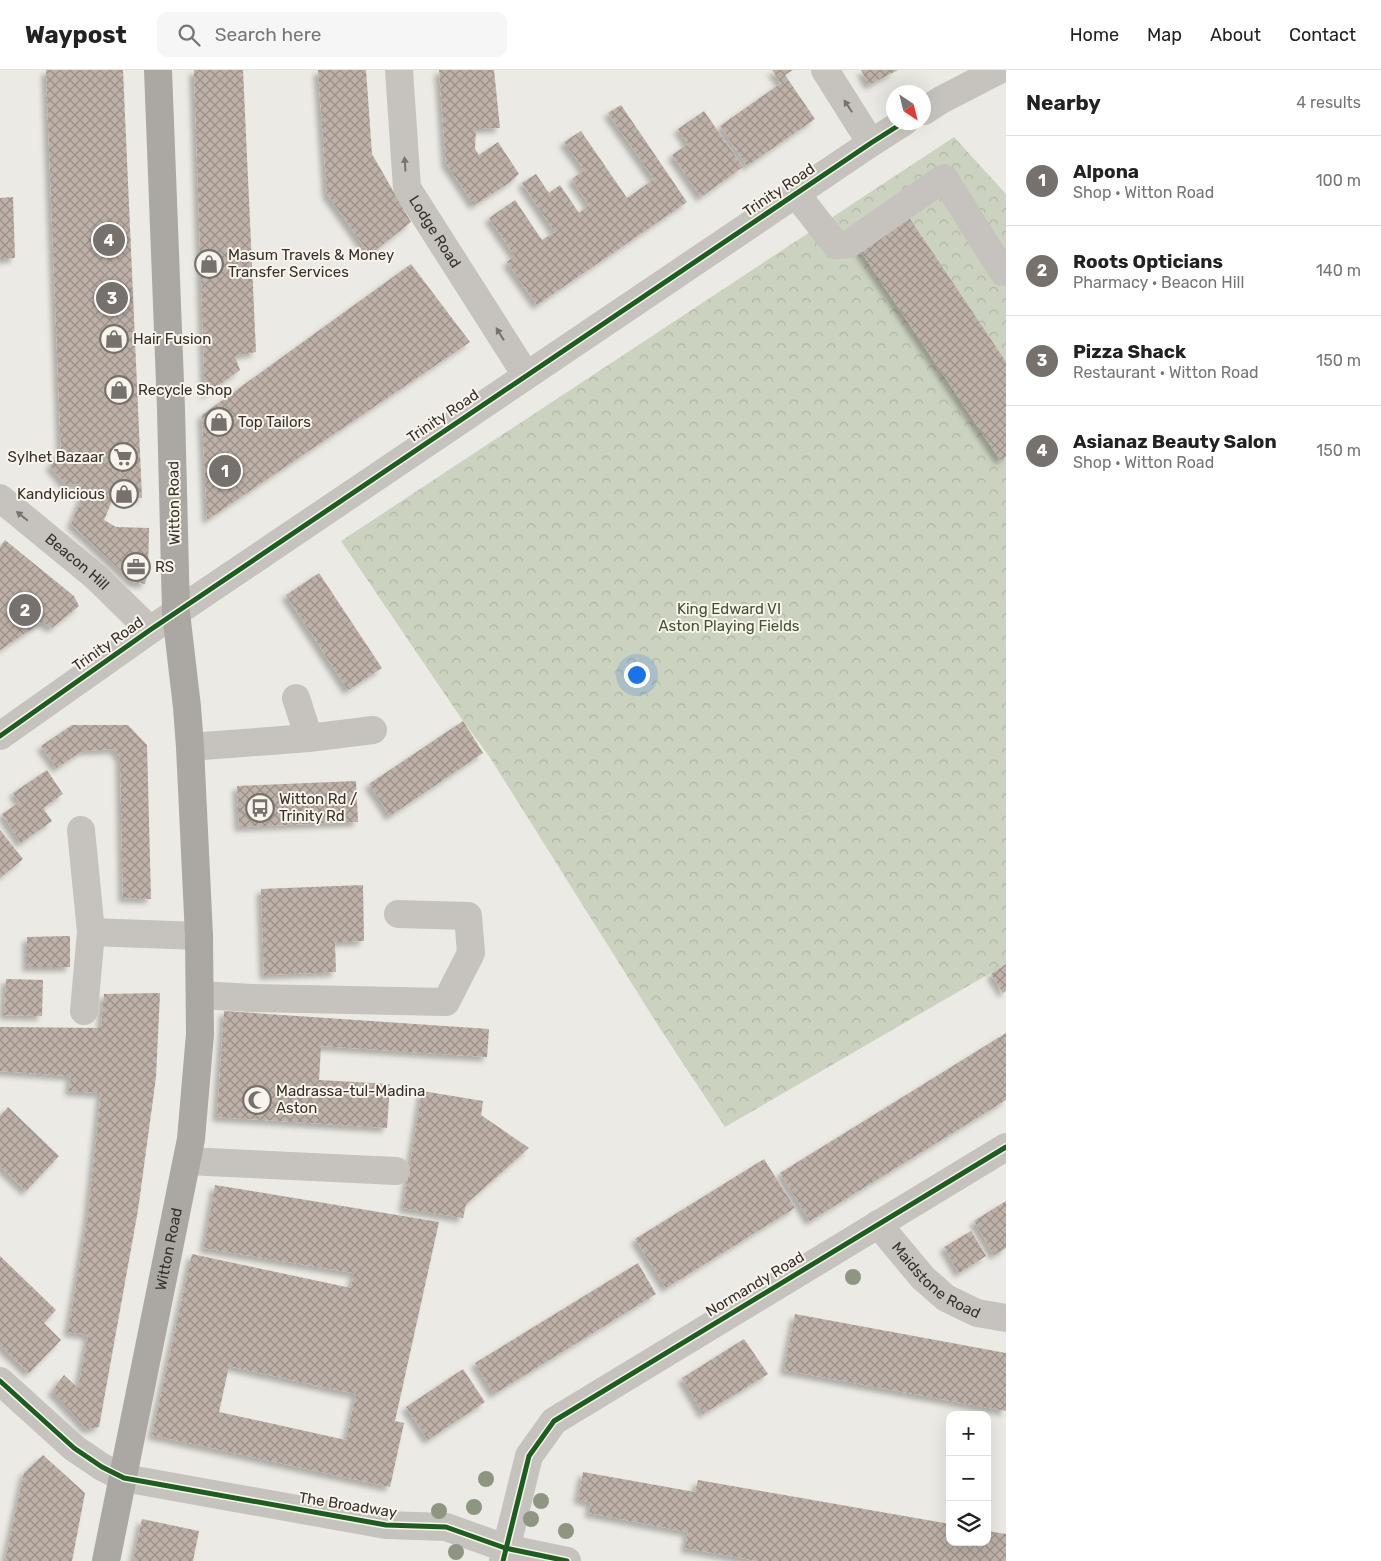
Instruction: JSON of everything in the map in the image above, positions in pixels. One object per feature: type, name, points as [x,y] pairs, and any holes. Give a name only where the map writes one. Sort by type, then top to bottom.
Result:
[{"type":"main road","name":"Witton Road","points":[[106,1561],[191,1139],[200,1034],[199,936],[190,747],[176,613],[171,408],[158,70]]},
{"type":"street","name":"Lodge Road","points":[[399,70],[407,188],[526,375]]},
{"type":"street","points":[[825,70],[872,143]]},
{"type":"street","points":[[931,106],[999,70]]},
{"type":"street","name":"Trinity Road","points":[[0,736],[150,630],[892,130]]},
{"type":"street","points":[[796,194],[836,245],[849,244],[944,178],[1003,272]]},
{"type":"street","name":"Beacon Hill","points":[[0,498],[96,577],[150,630]]},
{"type":"street","points":[[296,698],[309,738]]},
{"type":"street","points":[[190,747],[309,738],[373,730]]},
{"type":"street","points":[[81,830],[91,932],[84,1012]]},
{"type":"street","points":[[200,995],[252,998],[446,1002],[471,953],[468,916],[398,914]]},
{"type":"street","points":[[91,932],[199,936]]},
{"type":"street","name":"Normandy Road","points":[[504,1555],[530,1456],[554,1421],[1006,1147]]},
{"type":"street","points":[[187,1161],[396,1171]]},
{"type":"street","name":"Maidstone Road","points":[[878,1224],[923,1278],[946,1298],[977,1313],[1006,1318]]},
{"type":"street","name":"The Broadway","points":[[0,1381],[74,1448],[102,1467],[124,1478],[386,1525],[446,1527],[504,1555],[567,1561]]},
{"type":"green space","name":"King Edward VI Aston Playing Fields","points":[[954,137],[1006,194],[1006,964],[725,1127],[661,1030],[489,756],[463,721],[341,541]]},
{"type":"building","points":[[46,70],[123,70],[142,498],[114,496],[104,520],[116,527],[149,528],[148,573],[145,584],[133,582],[71,524],[82,497],[80,484],[66,485],[50,466],[61,452]]},
{"type":"building","points":[[194,70],[243,70],[256,352],[235,356],[240,370],[205,395]]},
{"type":"building","points":[[318,70],[366,70],[372,154],[411,222],[370,255],[327,194]]},
{"type":"building","points":[[439,70],[494,70],[500,128],[476,129],[475,149],[479,155],[498,142],[519,174],[509,183],[474,205],[446,163]]},
{"type":"building","points":[[772,70],[793,70],[785,75],[815,119],[747,166],[720,126],[781,83]]},
{"type":"building","points":[[861,70],[898,70],[869,85]]},
{"type":"building","points":[[621,105],[687,202],[537,305],[507,262],[515,256],[489,218],[515,200],[542,240],[555,232],[522,183],[536,174],[549,193],[560,185],[579,213],[589,205],[572,179],[584,170],[564,142],[581,131],[627,198],[654,179],[608,113]]},
{"type":"building","points":[[704,111],[743,167],[701,197],[672,155],[688,144],[678,129]]},
{"type":"building","points":[[13,197],[15,258],[0,259],[0,198]]},
{"type":"building","points":[[908,216],[1006,362],[1006,456],[1000,460],[859,249]]},
{"type":"building","points":[[411,264],[470,342],[207,520],[202,415]]},
{"type":"building","points":[[5,540],[74,596],[79,606],[52,628],[42,622],[0,650],[0,547]]},
{"type":"building","points":[[319,573],[382,668],[348,690],[286,595]]},
{"type":"building","points":[[463,721],[483,753],[390,816],[369,784]]},
{"type":"building","points":[[72,725],[128,725],[147,745],[151,899],[123,898],[120,757],[114,749],[82,751],[57,768],[41,746]]},
{"type":"building","points":[[47,770],[63,794],[43,808],[52,821],[21,843],[2,814],[20,802],[13,793]]},
{"type":"building","points":[[356,781],[358,822],[239,827],[237,786]]},
{"type":"building","points":[[0,830],[23,859],[0,878]]},
{"type":"building","points":[[363,885],[364,941],[335,942],[336,972],[264,975],[261,889]]},
{"type":"building","points":[[70,936],[70,967],[27,967],[27,937]]},
{"type":"building","points":[[1006,964],[1006,991],[1003,993],[991,974]]},
{"type":"building","points":[[6,979],[43,980],[42,1016],[4,1015]]},
{"type":"building","points":[[160,993],[156,1077],[138,1210],[99,1427],[87,1429],[52,1391],[64,1375],[78,1388],[88,1335],[68,1332],[88,1215],[101,1093],[69,1091],[71,1076],[0,1071],[0,1027],[101,1028],[104,994]]},
{"type":"building","points":[[224,1011],[489,1029],[487,1057],[321,1046],[319,1080],[390,1084],[387,1128],[217,1117]]},
{"type":"building","points":[[1006,1033],[1006,1100],[810,1221],[780,1173]]},
{"type":"building","points":[[422,1091],[483,1101],[481,1115],[529,1148],[466,1204],[463,1218],[403,1208]]},
{"type":"building","points":[[8,1107],[59,1156],[26,1191],[0,1166],[0,1116]]},
{"type":"building","points":[[764,1159],[795,1208],[666,1288],[635,1239]]},
{"type":"building","points":[[215,1185],[439,1222],[395,1421],[404,1423],[390,1487],[152,1435],[192,1254],[351,1288],[354,1273],[204,1248]],"holes":[[[229,1366],[356,1394],[346,1440],[219,1412]]]},
{"type":"building","points":[[1006,1201],[1006,1248],[994,1255],[974,1221]]},
{"type":"building","points":[[971,1231],[986,1256],[959,1273],[944,1247]]},
{"type":"building","points":[[0,1256],[56,1310],[44,1323],[61,1340],[29,1373],[0,1345]]},
{"type":"building","points":[[638,1263],[656,1294],[494,1394],[475,1363]]},
{"type":"building","points":[[795,1314],[1006,1353],[1006,1411],[784,1370]]},
{"type":"building","points":[[744,1339],[768,1374],[703,1414],[682,1378]]},
{"type":"building","points":[[463,1369],[485,1402],[428,1440],[406,1407]]},
{"type":"building","points":[[43,1455],[85,1493],[72,1561],[5,1561],[24,1473]]},
{"type":"building","points":[[583,1472],[695,1492],[698,1480],[946,1523],[946,1546],[991,1546],[991,1532],[1006,1534],[1006,1561],[757,1561],[685,1548],[688,1532],[589,1513],[591,1503],[578,1499]]},
{"type":"building","points":[[142,1519],[199,1531],[193,1561],[133,1561]]},
{"type":"cycle path","points":[[0,736],[150,630],[891,130]]},
{"type":"cycle path","points":[[503,1561],[529,1456],[554,1421],[1006,1147]]},
{"type":"cycle path","points":[[0,1381],[74,1448],[102,1467],[124,1478],[386,1525],[446,1527],[505,1548],[567,1561]]},
{"type":"place","name":"Asianaz Beauty Salon","points":[[109,240]]},
{"type":"place","name":"Masum Travels & Money Transfer Services","points":[[209,264]]},
{"type":"place","name":"Pizza Shack","points":[[112,298]]},
{"type":"place","name":"Hair Fusion","points":[[114,339]]},
{"type":"place","name":"Recycle Shop","points":[[119,390]]},
{"type":"place","name":"Top Tailors","points":[[219,422]]},
{"type":"place","name":"Sylhet Bazaar","points":[[123,457]]},
{"type":"place","name":"Alpona","points":[[225,471]]},
{"type":"place","name":"Kandylicious","points":[[124,494]]},
{"type":"place","name":"RS","points":[[136,567]]},
{"type":"place","name":"Roots Opticians","points":[[25,610]]},
{"type":"place","name":"Witton Rd / Trinity Rd","points":[[260,808]]},
{"type":"place","name":"Madrassa-tul-Madina Aston","points":[[257,1100]]}]
